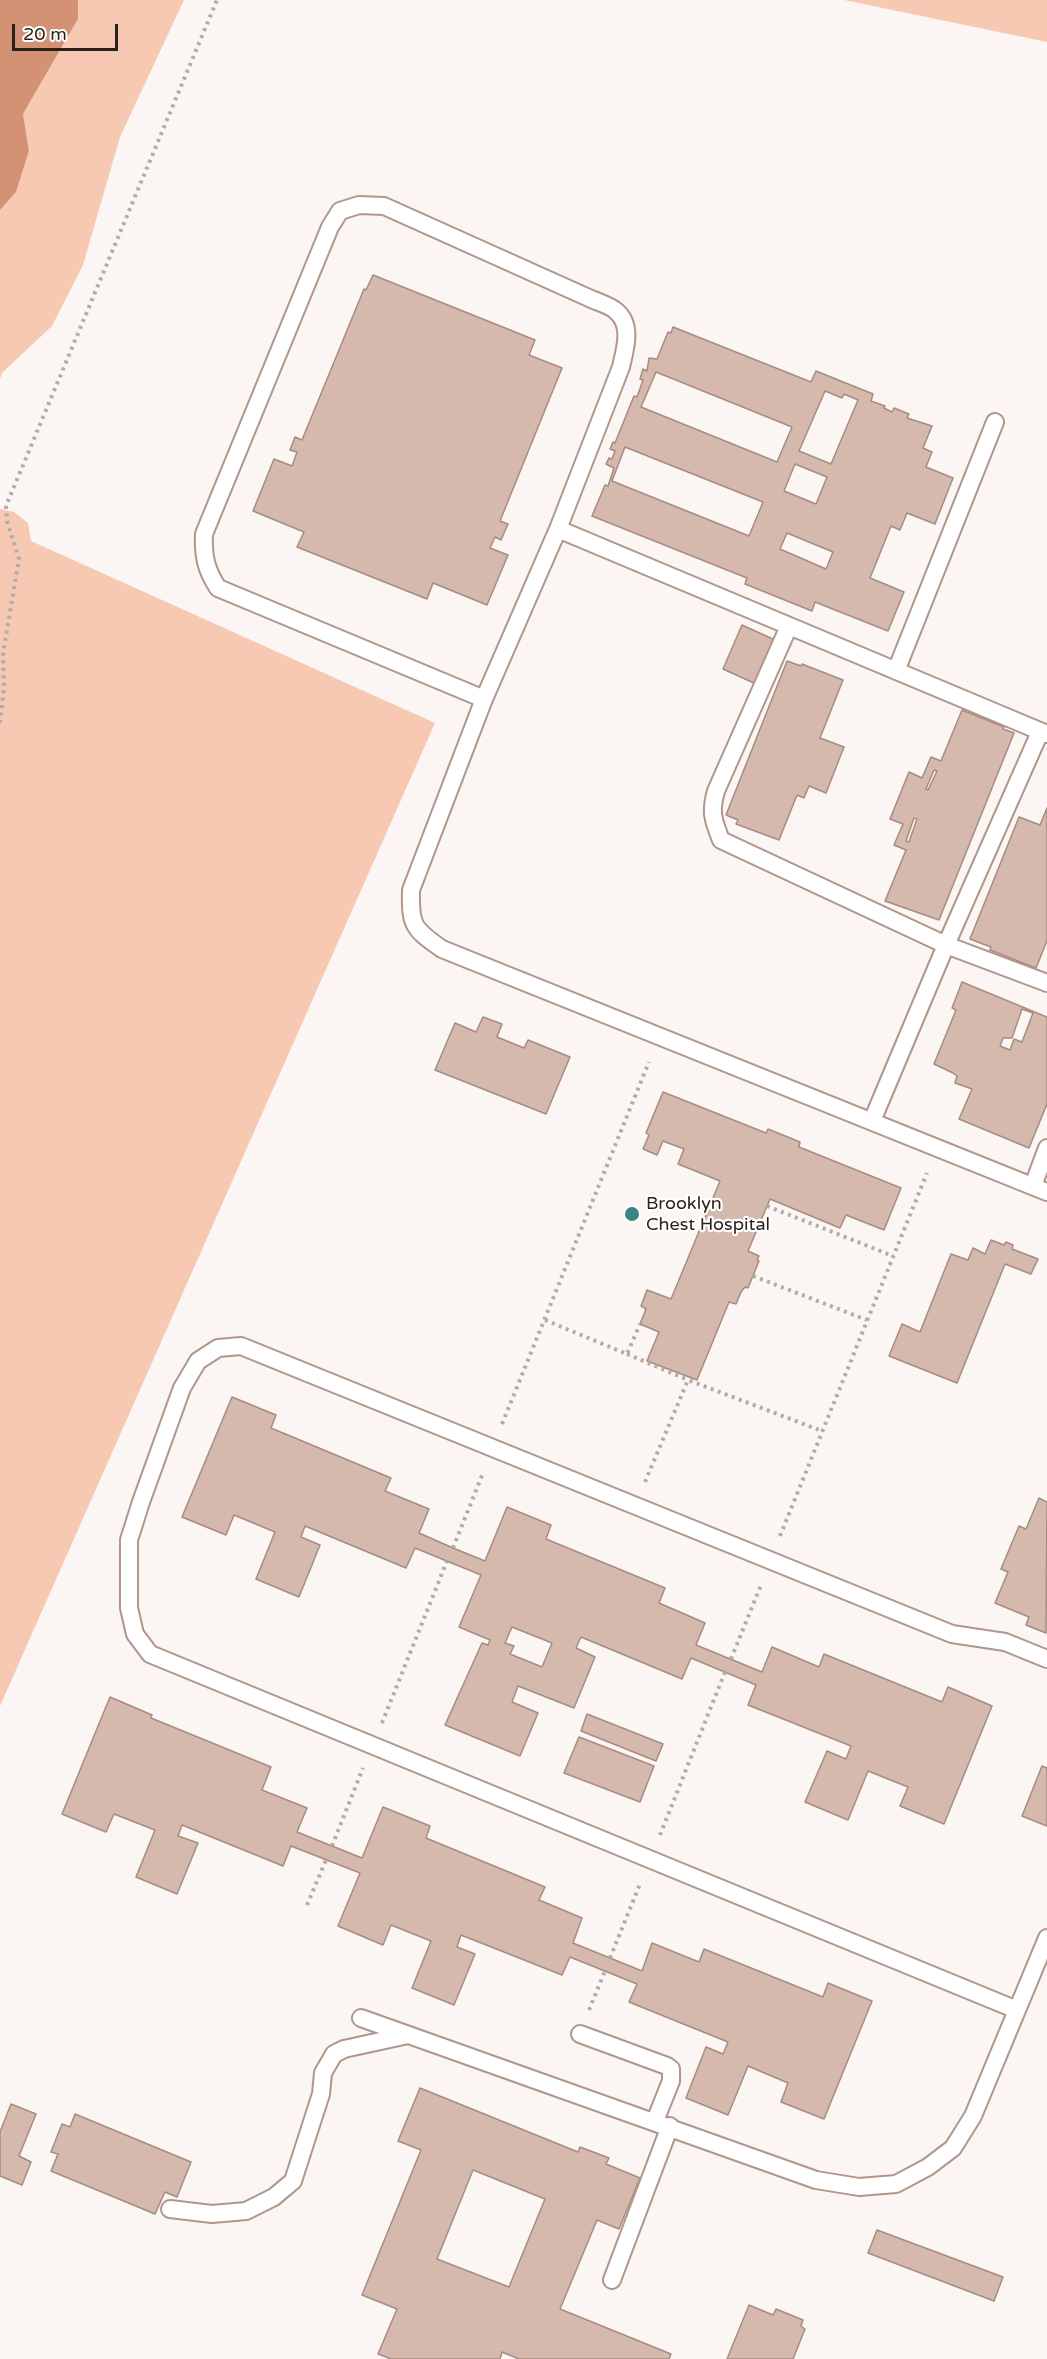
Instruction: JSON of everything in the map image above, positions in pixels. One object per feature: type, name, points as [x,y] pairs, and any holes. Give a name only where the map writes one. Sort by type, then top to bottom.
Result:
[{"type":"lane","points":[[484,699],[218,588],[208,573],[203,554],[204,534],[330,227],[340,211],[359,205],[384,206],[616,311],[627,327],[621,367],[558,529],[484,699],[411,890],[410,917],[423,936],[442,949],[1040,1189],[1047,1148]]},
{"type":"lane","points":[[896,671],[995,422]]},
{"type":"lane","points":[[558,529],[1044,733],[946,945],[872,1121]]},
{"type":"lane","points":[[789,626],[716,791],[711,807],[713,820],[721,840],[946,945],[1047,983]]},
{"type":"lane","points":[[1017,2010],[150,1654],[135,1634],[129,1608],[129,1540],[182,1388],[198,1360],[218,1348],[241,1346],[952,1634],[1005,1642],[1047,1659]]},
{"type":"lane","points":[[361,2018],[816,2180],[858,2187],[896,2184],[928,2167],[953,2148],[973,2116],[1047,1938]]},
{"type":"lane","points":[[580,2034],[670,2069],[671,2081],[662,2124],[612,2280]]},
{"type":"lane","points":[[170,2209],[212,2214],[246,2211],[274,2197],[293,2181],[321,2094],[323,2073],[334,2054],[344,2049],[409,2035]]},
{"type":"path","points":[[0,723],[4,688],[3,654],[19,559],[7,521],[6,506],[218,0]]},
{"type":"path","points":[[453,1548],[660,1036]]},
{"type":"path","points":[[731,1659],[937,1148]]},
{"type":"path","points":[[767,1206],[893,1256]]},
{"type":"path","points":[[753,1276],[867,1320]]},
{"type":"path","points":[[545,1320],[688,1380],[822,1431]]},
{"type":"path","points":[[627,1354],[640,1324]]},
{"type":"path","points":[[636,1505],[688,1380]]},
{"type":"path","points":[[332,1846],[447,1561]]},
{"type":"path","points":[[610,1958],[725,1672]]},
{"type":"path","points":[[308,1905],[326,1860]]},
{"type":"shaded area","points":[[0,0],[78,0],[78,19],[23,114],[29,151],[16,192],[0,210]]},
{"type":"shaded area","points":[[78,0],[184,0],[120,137],[83,265],[52,326],[2,373],[0,379],[0,210],[16,192],[29,151],[23,114],[78,19]]},
{"type":"shaded area","points":[[844,0],[1047,0],[1047,42]]},
{"type":"shaded area","points":[[0,509],[14,512],[28,523],[31,541],[435,723],[0,1706]]},
{"type":"building","points":[[373,275],[535,340],[529,355],[562,368],[500,521],[508,524],[501,540],[495,537],[490,548],[508,555],[487,605],[433,583],[427,599],[297,547],[304,532],[253,511],[274,459],[292,466],[297,452],[290,450],[295,437],[302,440],[364,289],[366,290]]},
{"type":"building","points":[[673,327],[811,382],[816,371],[873,394],[871,401],[885,406],[884,408],[892,412],[894,408],[909,414],[907,418],[932,426],[923,448],[932,452],[926,467],[953,478],[935,524],[907,513],[900,530],[891,526],[870,578],[904,592],[888,631],[815,602],[812,611],[745,584],[747,578],[592,516],[605,485],[608,486],[614,468],[606,464],[609,458],[612,459],[615,451],[610,449],[613,442],[615,443],[634,396],[637,397],[643,380],[640,379],[643,369],[647,371],[649,358],[657,359],[668,332],[671,333]],"holes":[[[656,372],[792,427],[777,462],[641,407]],[[825,391],[842,398],[844,394],[858,400],[831,464],[799,451]],[[625,447],[763,502],[749,536],[612,481]],[[795,464],[827,477],[816,504],[784,491]],[[787,533],[833,552],[826,569],[780,549]]]},
{"type":"building","points":[[742,625],[775,640],[756,684],[723,669]]},
{"type":"building","points":[[787,661],[801,666],[802,664],[843,680],[820,738],[844,747],[826,793],[809,786],[804,798],[797,795],[779,840],[736,824],[738,820],[726,815]]},
{"type":"building","points":[[962,710],[1014,733],[939,920],[885,901],[906,850],[894,845],[903,824],[890,819],[909,772],[922,778],[931,757],[941,761]],"holes":[[[934,770],[937,771],[928,790],[926,789]],[[914,818],[917,819],[909,842],[906,841]]]},
{"type":"building","points":[[1047,808],[1047,941],[1036,968],[990,950],[991,947],[970,939],[1019,817],[1040,825]]},
{"type":"building","points":[[962,982],[1047,1017],[1047,1104],[1029,1148],[959,1119],[972,1089],[955,1083],[957,1076],[934,1064],[956,1010],[952,1008]],"holes":[[[1022,1009],[1033,1013],[1022,1042],[1014,1039],[1010,1050],[1000,1046],[1003,1038],[1012,1038]]]},
{"type":"building","points":[[483,1017],[502,1024],[497,1037],[524,1048],[528,1040],[570,1057],[546,1114],[435,1070],[455,1023],[476,1032]]},
{"type":"building","points":[[663,1092],[766,1133],[768,1129],[800,1142],[799,1147],[901,1188],[884,1230],[846,1215],[840,1228],[770,1199],[748,1251],[759,1256],[757,1260],[759,1261],[748,1288],[745,1287],[741,1292],[736,1304],[729,1302],[697,1380],[647,1361],[659,1332],[640,1324],[646,1309],[641,1306],[647,1290],[671,1299],[720,1181],[678,1164],[684,1149],[663,1141],[657,1155],[643,1149],[649,1135],[646,1133]]},
{"type":"building","points":[[991,1240],[1004,1245],[1006,1242],[1013,1245],[1012,1249],[1038,1259],[1031,1274],[1005,1264],[957,1383],[889,1356],[902,1324],[920,1332],[951,1254],[968,1260],[973,1248],[985,1254]]},
{"type":"building","points":[[232,1397],[276,1415],[271,1428],[391,1478],[385,1491],[429,1509],[419,1533],[453,1548],[485,1561],[507,1507],[551,1525],[546,1539],[665,1588],[659,1603],[705,1623],[696,1645],[762,1672],[772,1647],[819,1667],[824,1654],[942,1702],[948,1687],[992,1706],[944,1824],[900,1806],[908,1787],[868,1771],[848,1820],[805,1802],[827,1751],[846,1759],[851,1746],[748,1705],[756,1685],[691,1658],[682,1679],[581,1637],[576,1648],[595,1657],[574,1708],[518,1686],[512,1702],[538,1713],[520,1756],[445,1725],[482,1643],[488,1645],[490,1640],[459,1627],[481,1575],[415,1548],[406,1568],[305,1526],[301,1537],[320,1545],[299,1597],[256,1579],[275,1532],[234,1515],[226,1535],[182,1517]],"holes":[[[512,1627],[552,1643],[542,1667],[510,1654],[514,1646],[505,1643]]]},
{"type":"building","points":[[1039,1498],[1047,1502],[1046,1633],[1026,1625],[1029,1617],[995,1603],[1008,1572],[1001,1569],[1019,1526],[1026,1529]]},
{"type":"building","points":[[110,1697],[152,1715],[151,1718],[271,1767],[262,1790],[307,1808],[297,1832],[362,1858],[383,1807],[430,1826],[426,1838],[545,1887],[539,1900],[582,1918],[573,1943],[642,1971],[652,1943],[699,1962],[704,1949],[823,1997],[828,1983],[872,2001],[824,2119],[781,2102],[788,2083],[748,2066],[728,2115],[686,2098],[706,2047],[723,2054],[728,2042],[629,2002],[637,1984],[570,1957],[562,1975],[461,1935],[457,1947],[475,1954],[454,2005],[412,1988],[431,1941],[391,1925],[383,1945],[338,1926],[360,1873],[291,1846],[283,1866],[182,1825],[178,1836],[198,1843],[177,1894],[136,1877],[155,1830],[114,1814],[106,1832],[62,1814]]},
{"type":"building","points":[[587,1714],[663,1744],[656,1761],[581,1731]]},
{"type":"building","points":[[579,1737],[654,1766],[640,1802],[564,1773]]},
{"type":"building","points":[[1042,1766],[1047,1768],[1047,1826],[1022,1816]]},
{"type":"building","points":[[420,2088],[578,2152],[580,2147],[609,2158],[606,2164],[640,2178],[619,2229],[597,2220],[560,2309],[671,2354],[669,2359],[519,2359],[502,2352],[500,2359],[391,2359],[378,2354],[397,2309],[362,2295],[421,2150],[398,2141]],"holes":[[[473,2170],[545,2199],[509,2287],[437,2259]]]},
{"type":"building","points":[[11,2104],[36,2114],[19,2156],[31,2162],[22,2185],[0,2176],[0,2132]]},
{"type":"building","points":[[75,2114],[191,2162],[177,2197],[165,2192],[155,2214],[51,2171],[58,2154],[51,2152],[62,2124],[70,2127]]},
{"type":"building","points":[[877,2230],[1003,2277],[994,2301],[868,2253]]},
{"type":"building","points":[[749,2305],[773,2315],[776,2309],[803,2320],[801,2326],[805,2329],[793,2359],[727,2359]]},
{"type":"place","name":"Brooklyn Chest Hospital","points":[[632,1214]]}]
